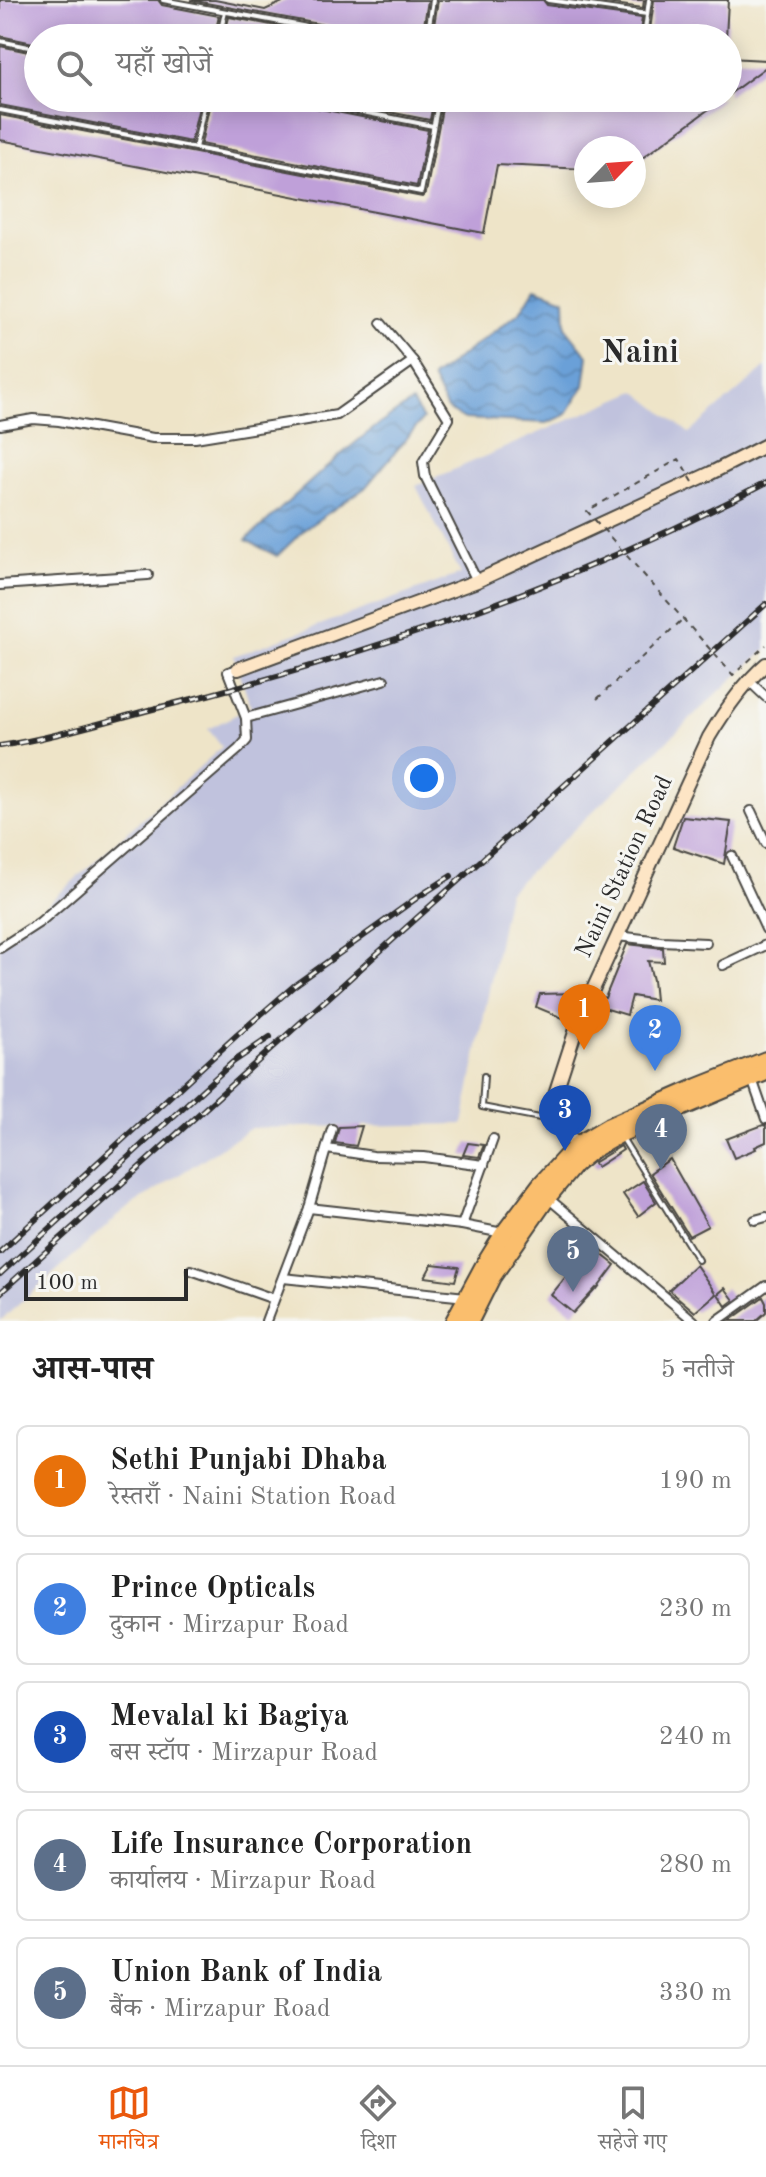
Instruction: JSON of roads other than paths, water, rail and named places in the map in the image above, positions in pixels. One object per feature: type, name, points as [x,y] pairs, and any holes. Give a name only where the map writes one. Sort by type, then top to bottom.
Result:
[{"type":"highway","points":[[454,1321],[504,1233],[540,1185],[581,1149],[609,1126],[766,1060]]},
{"type":"highway","points":[[470,1321],[492,1277],[547,1198],[575,1164],[581,1149],[759,1075]]},
{"type":"street","points":[[381,323],[413,361],[449,419],[423,462],[425,476],[477,581]]},
{"type":"street","points":[[0,425],[33,419],[153,438],[195,438],[337,415],[413,361]]},
{"type":"street","points":[[0,948],[40,922],[247,740],[246,718],[228,672],[477,581],[766,445]]},
{"type":"street","points":[[0,585],[148,575]]},
{"type":"street","name":"Naini Station Road","points":[[559,1121],[554,1099],[556,1091],[579,1020],[617,936],[709,737],[748,680],[766,664]]},
{"type":"street","points":[[246,718],[384,680]]},
{"type":"street","points":[[748,680],[766,697]]},
{"type":"street","points":[[751,811],[766,843]]},
{"type":"street","points":[[732,856],[766,929]]},
{"type":"street","points":[[617,936],[706,943]]},
{"type":"street","points":[[723,965],[766,945]]},
{"type":"street","points":[[759,1075],[766,1119]]},
{"type":"street","points":[[559,1121],[561,1129],[581,1149]]},
{"type":"street","points":[[266,1321],[309,1208],[332,1129]]},
{"type":"street","points":[[462,1225],[493,1139]]},
{"type":"street","points":[[327,1149],[484,1165]]},
{"type":"street","points":[[547,1198],[694,1321]]},
{"type":"street","points":[[309,1208],[462,1225],[504,1233]]},
{"type":"street","points":[[755,1220],[766,1217]]},
{"type":"street","points":[[191,1270],[274,1299]]},
{"type":"street","points":[[283,1278],[466,1297]]},
{"type":"street","points":[[717,1321],[766,1286]]},
{"type":"lane","points":[[163,0],[290,24]]},
{"type":"lane","points":[[429,24],[433,0]]},
{"type":"lane","points":[[548,0],[647,14]]},
{"type":"lane","points":[[646,24],[649,0]]},
{"type":"lane","points":[[222,24],[225,12]]},
{"type":"lane","points":[[0,41],[24,46]]},
{"type":"lane","points":[[0,110],[421,192],[436,112]]},
{"type":"lane","points":[[195,148],[203,112]]},
{"type":"lane","points":[[362,112],[433,126]]},
{"type":"lane","points":[[484,1076],[482,1107],[559,1121]]},
{"type":"lane","points":[[620,1134],[698,1260]]},
{"type":"water","points":[[535,288],[565,299],[566,328],[588,356],[584,386],[566,415],[547,423],[465,419],[447,409],[432,378],[520,312]]},
{"type":"water","points":[[412,402],[423,419],[365,488],[306,528],[277,556],[246,540],[347,449]]},
{"type":"railway","points":[[0,746],[232,689],[389,641],[619,554],[766,483]]},
{"type":"railway","points":[[0,1293],[766,604]]},
{"type":"railway","points":[[0,1252],[295,985],[451,876]]},
{"type":"railway","points":[[0,1274],[233,1062],[270,1037]]},
{"type":"place","name":"Sethi Punjabi Dhaba","points":[[584,1050]]},
{"type":"place","name":"Prince Opticals","points":[[655,1071]]},
{"type":"place","name":"Mevalal ki Bagiya","points":[[565,1151]]},
{"type":"place","name":"Life Insurance Corporation","points":[[661,1170]]},
{"type":"place","name":"Union Bank of India","points":[[573,1292]]},
{"type":"district","name":"Naini","points":[[640,354]]}]
